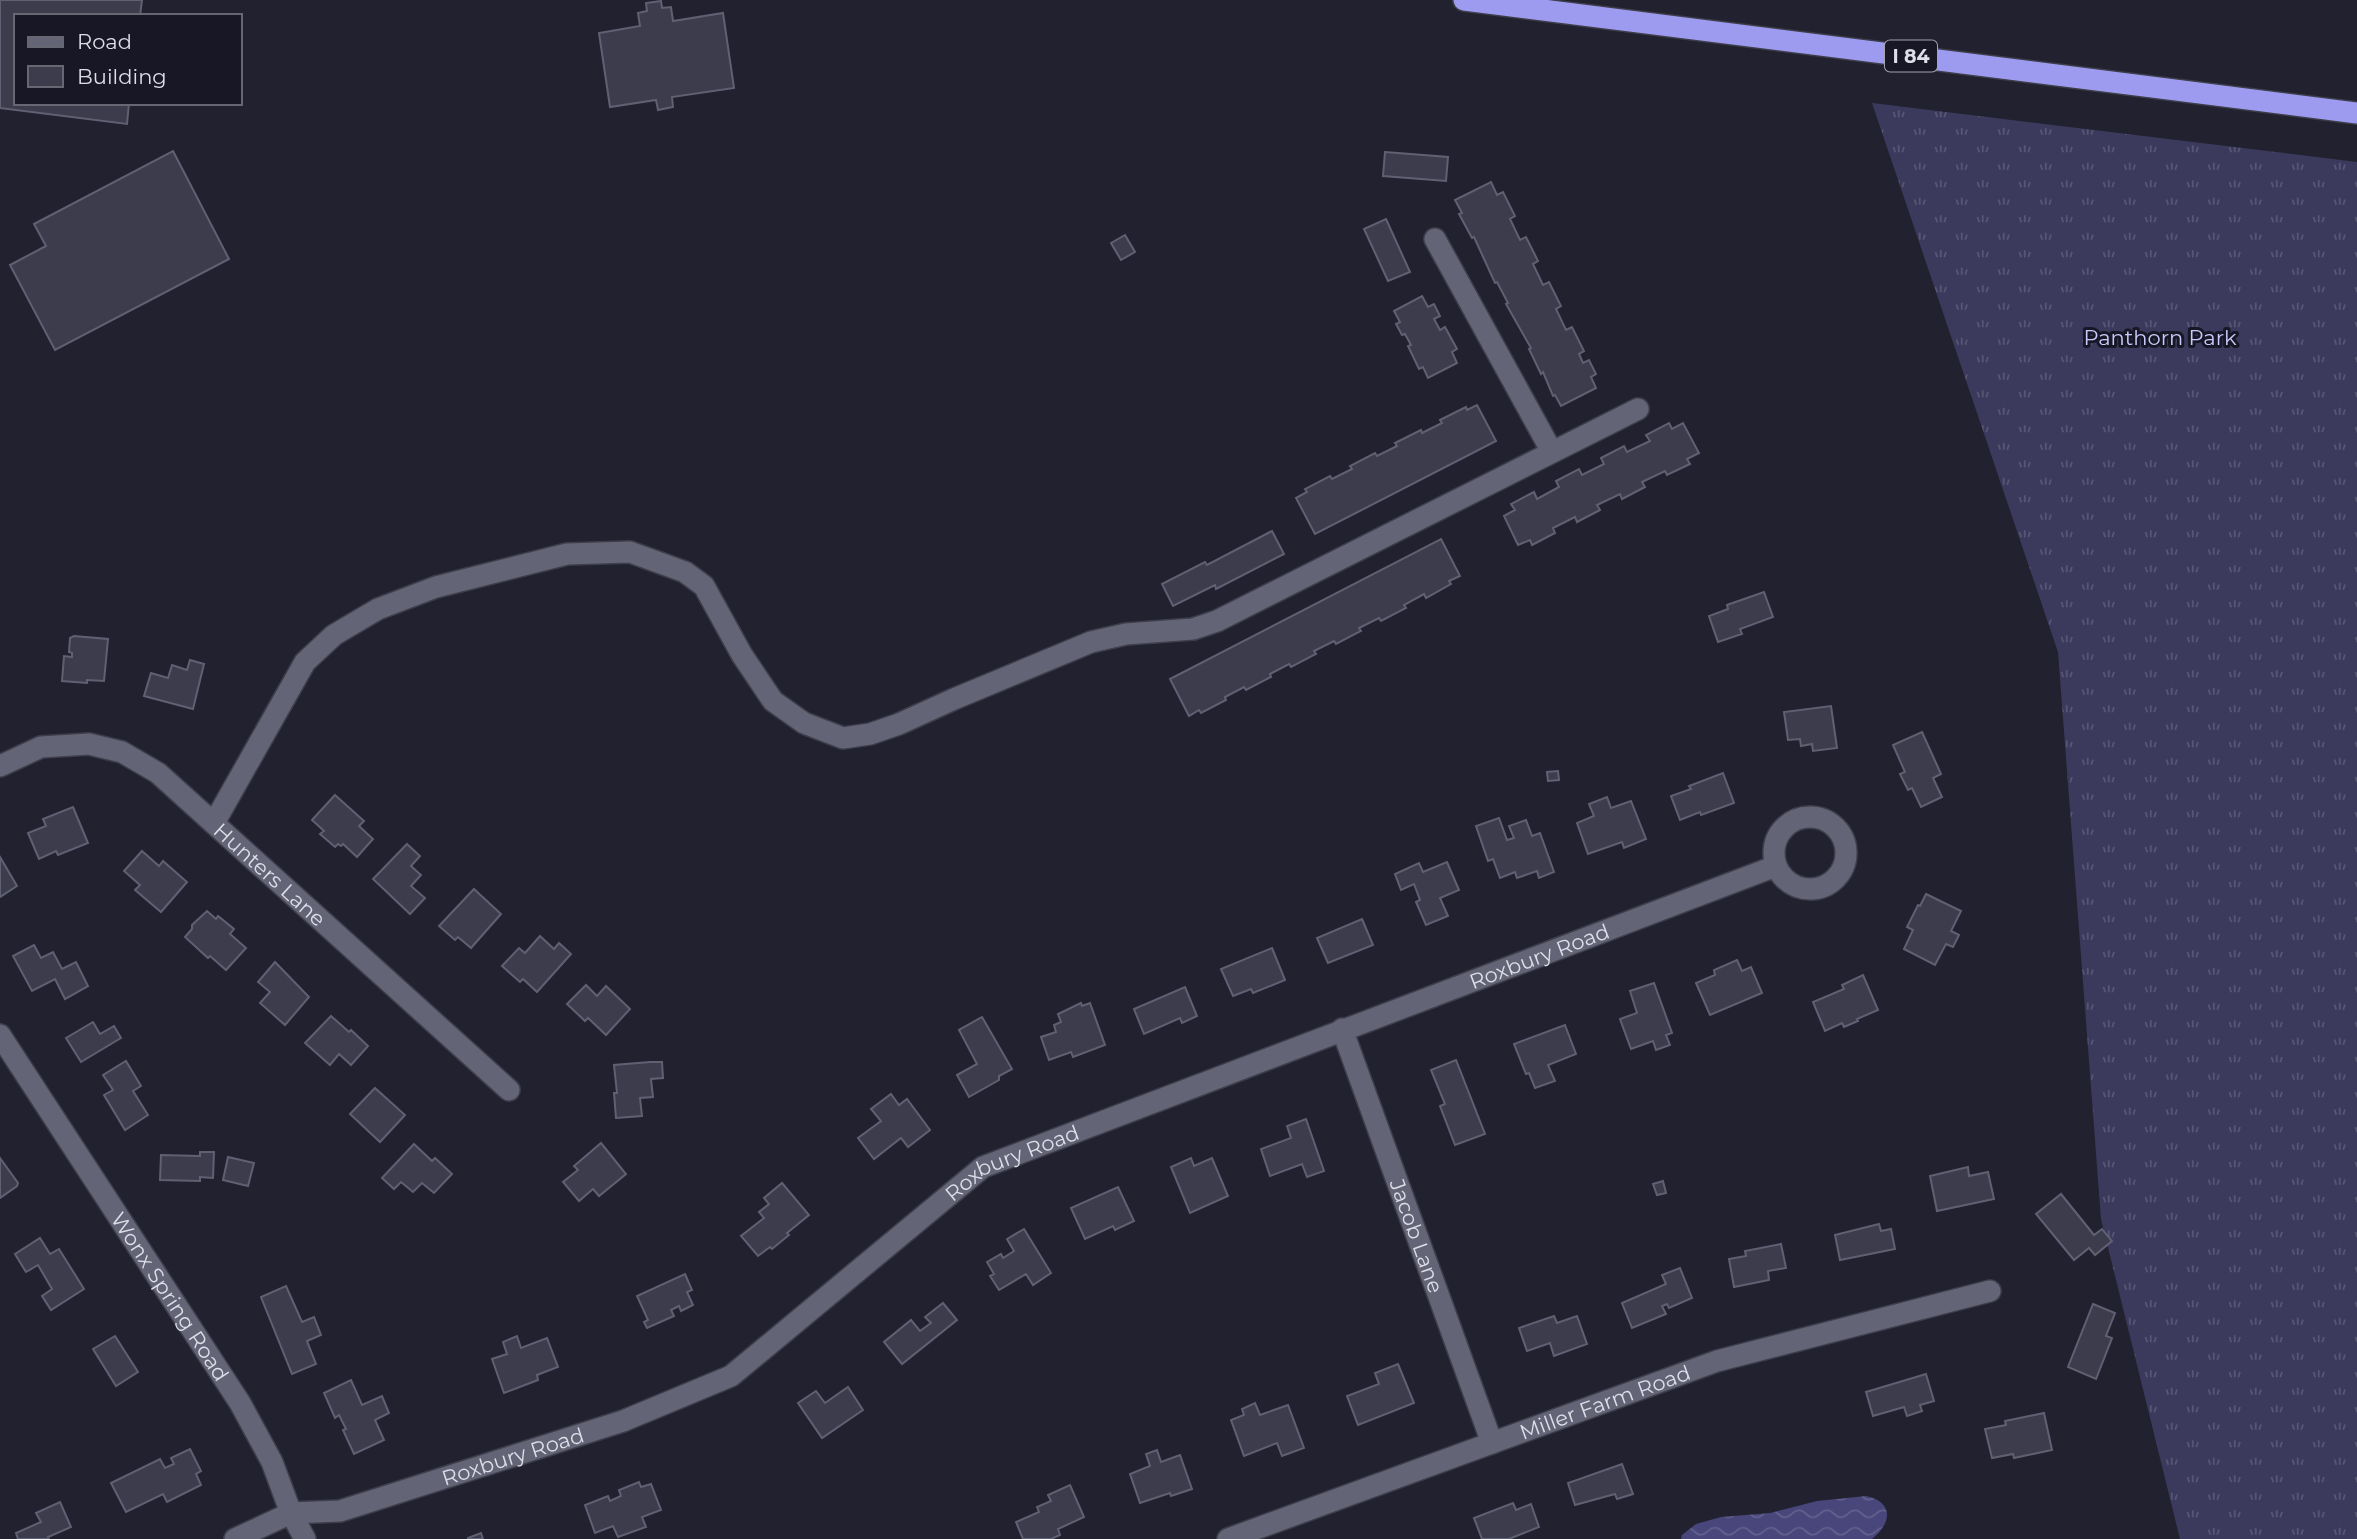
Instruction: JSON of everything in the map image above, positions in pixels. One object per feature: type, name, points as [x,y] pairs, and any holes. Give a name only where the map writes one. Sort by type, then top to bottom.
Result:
[{"type":"highway","name":"I 84","points":[[1464,0],[2357,113]]},
{"type":"street","points":[[1435,239],[1552,452]]},
{"type":"street","points":[[214,823],[305,662],[334,635],[378,609],[436,587],[567,554],[630,552],[663,563],[685,572],[704,586],[742,655],[773,701],[804,723],[843,738],[870,734],[900,724],[1091,642],[1126,634],[1193,629],[1217,621],[1638,409]]},
{"type":"street","name":"Hunters Lane","points":[[0,766],[41,747],[89,744],[122,752],[158,774],[509,1090]]},
{"type":"street","name":"Roxbury Road","points":[[291,1513],[341,1511],[623,1421],[731,1376],[983,1167],[1776,866]]},
{"type":"street","name":"Jacob Lane","points":[[1342,1029],[1492,1443]]},
{"type":"street","name":"Wonx Spring Road","points":[[0,1035],[240,1403],[272,1462],[291,1513]]},
{"type":"street","name":"Miller Farm Road","points":[[1228,1539],[1717,1361],[1990,1291]]},
{"type":"street","points":[[235,1539],[291,1513],[305,1539]]},
{"type":"green space","name":"Panthorn Park","points":[[1872,103],[2357,162],[2357,1539],[2180,1539],[2101,1219],[2058,652]]},
{"type":"water","points":[[1866,1496],[1882,1503],[1887,1514],[1879,1533],[1872,1539],[1681,1539],[1682,1535],[1696,1524],[1721,1517],[1770,1513],[1817,1501]]},
{"type":"building","points":[[0,0],[142,0],[140,14],[14,14],[14,105],[129,105],[127,124],[0,108]]},
{"type":"building","points":[[661,1],[662,8],[671,7],[673,21],[723,13],[734,88],[672,97],[673,107],[658,110],[656,100],[610,107],[599,33],[640,26],[638,13],[647,11],[646,3]]},
{"type":"building","points":[[173,151],[229,259],[55,350],[10,265],[46,246],[34,224]]},
{"type":"building","points":[[1385,152],[1448,157],[1446,181],[1383,176]]},
{"type":"building","points":[[1491,182],[1497,195],[1503,192],[1515,216],[1510,219],[1520,240],[1526,237],[1538,261],[1533,264],[1543,285],[1549,282],[1561,306],[1556,309],[1566,330],[1572,327],[1584,351],[1579,354],[1583,363],[1589,360],[1596,374],[1591,377],[1596,388],[1561,406],[1555,395],[1553,396],[1543,372],[1541,374],[1529,349],[1531,348],[1506,304],[1508,303],[1459,214],[1462,213],[1455,200]]},
{"type":"building","points":[[1386,219],[1410,272],[1388,281],[1364,229]]},
{"type":"building","points":[[1125,235],[1135,252],[1121,260],[1111,243]]},
{"type":"building","points":[[1422,296],[1428,307],[1434,304],[1440,316],[1434,319],[1440,330],[1445,327],[1457,349],[1452,352],[1457,363],[1428,378],[1423,367],[1419,369],[1408,346],[1411,345],[1396,324],[1400,322],[1394,311]]},
{"type":"building","points":[[1477,405],[1496,441],[1315,534],[1296,498],[1307,492],[1305,489],[1330,476],[1332,479],[1352,469],[1350,466],[1375,453],[1377,456],[1397,446],[1395,443],[1442,423],[1440,420],[1466,407],[1467,410]]},
{"type":"building","points":[[1669,423],[1672,429],[1683,423],[1699,453],[1687,459],[1690,464],[1667,475],[1665,471],[1642,482],[1645,487],[1622,499],[1620,494],[1597,505],[1600,510],[1577,522],[1575,517],[1553,528],[1555,533],[1532,545],[1530,540],[1518,545],[1504,516],[1515,510],[1511,504],[1534,492],[1537,499],[1559,487],[1556,481],[1579,469],[1582,475],[1604,464],[1601,458],[1624,446],[1627,452],[1650,441],[1646,435]]},
{"type":"building","points":[[1272,531],[1284,554],[1216,589],[1215,585],[1173,606],[1162,584],[1205,562],[1207,565]]},
{"type":"building","points":[[1441,539],[1460,576],[1449,581],[1451,584],[1426,598],[1424,594],[1404,605],[1406,608],[1381,621],[1379,618],[1336,644],[1334,641],[1291,667],[1289,664],[1246,690],[1244,687],[1225,697],[1226,700],[1189,716],[1170,679]]},
{"type":"building","points":[[1764,592],[1773,617],[1740,629],[1742,634],[1718,642],[1709,616],[1728,609],[1727,605]]},
{"type":"building","points":[[74,636],[108,639],[104,681],[62,681],[64,656],[72,657],[69,652],[70,638]]},
{"type":"building","points":[[190,660],[204,664],[193,709],[144,696],[151,673],[168,678],[172,665],[187,670]]},
{"type":"building","points":[[1831,706],[1837,748],[1813,751],[1812,744],[1801,746],[1800,739],[1788,740],[1784,712]]},
{"type":"building","points":[[1922,732],[1941,774],[1933,778],[1942,797],[1921,807],[1912,788],[1908,790],[1900,774],[1905,772],[1893,745]]},
{"type":"building","points":[[1558,771],[1559,780],[1548,781],[1547,772]]},
{"type":"building","points":[[1723,773],[1734,803],[1680,820],[1671,796]]},
{"type":"building","points":[[335,795],[364,821],[359,826],[373,839],[357,857],[343,844],[335,847],[320,834],[324,831],[312,820]]},
{"type":"building","points":[[1607,797],[1611,808],[1631,801],[1646,839],[1624,848],[1622,842],[1588,854],[1577,823],[1594,816],[1589,804]]},
{"type":"building","points":[[73,807],[88,843],[58,855],[56,851],[39,859],[28,833],[46,826],[43,819]]},
{"type":"building","points":[[1499,818],[1507,840],[1514,838],[1509,826],[1526,820],[1532,836],[1540,833],[1554,872],[1539,878],[1537,871],[1517,878],[1515,872],[1500,878],[1493,859],[1488,861],[1476,826]]},
{"type":"building","points":[[407,844],[420,856],[411,866],[421,875],[411,886],[425,898],[410,914],[373,879]]},
{"type":"building","points":[[142,851],[159,866],[163,861],[187,882],[161,912],[135,890],[140,885],[124,871]]},
{"type":"building","points":[[0,857],[17,886],[0,897]]},
{"type":"building","points":[[1447,862],[1459,890],[1440,898],[1448,916],[1426,925],[1416,902],[1420,900],[1414,884],[1401,890],[1395,874],[1419,863],[1423,872]]},
{"type":"building","points":[[474,889],[501,914],[471,948],[458,937],[455,940],[439,926]]},
{"type":"building","points":[[1926,894],[1961,911],[1951,931],[1959,935],[1953,947],[1946,944],[1935,965],[1904,949],[1913,930],[1907,927]]},
{"type":"building","points":[[207,911],[234,929],[230,934],[246,948],[226,970],[185,937],[192,925]]},
{"type":"building","points":[[1362,919],[1373,945],[1328,963],[1317,938]]},
{"type":"building","points":[[540,936],[554,949],[559,943],[571,954],[537,992],[523,979],[520,982],[502,966],[519,948],[525,953]]},
{"type":"building","points":[[34,945],[41,958],[53,952],[62,969],[76,962],[88,986],[65,999],[55,979],[32,991],[13,956]]},
{"type":"building","points":[[1272,948],[1285,980],[1253,993],[1251,989],[1233,996],[1221,969]]},
{"type":"building","points":[[1737,960],[1742,971],[1751,967],[1762,993],[1710,1015],[1696,983],[1715,975],[1714,970]]},
{"type":"building","points":[[275,962],[309,997],[285,1025],[260,1003],[270,992],[258,982]]},
{"type":"building","points":[[1863,975],[1878,1010],[1844,1027],[1842,1023],[1825,1031],[1813,1002],[1844,989],[1842,985]]},
{"type":"building","points":[[1654,983],[1672,1033],[1666,1035],[1670,1045],[1656,1050],[1653,1041],[1631,1049],[1620,1019],[1637,1013],[1630,991]]},
{"type":"building","points":[[586,985],[597,996],[606,986],[630,1009],[606,1035],[588,1018],[585,1021],[567,1004]]},
{"type":"building","points":[[1185,987],[1197,1016],[1182,1023],[1180,1018],[1144,1034],[1134,1009]]},
{"type":"building","points":[[1081,1003],[1082,1006],[1090,1003],[1105,1045],[1073,1057],[1071,1052],[1049,1060],[1041,1037],[1056,1032],[1054,1025],[1061,1022],[1058,1014]]},
{"type":"building","points":[[331,1016],[368,1046],[351,1065],[339,1054],[330,1065],[305,1043]]},
{"type":"building","points":[[982,1017],[1012,1069],[999,1076],[999,1080],[969,1097],[957,1075],[977,1064],[959,1030]]},
{"type":"building","points":[[93,1022],[100,1034],[114,1026],[121,1038],[81,1062],[66,1038]]},
{"type":"building","points":[[1565,1025],[1576,1054],[1548,1065],[1555,1081],[1535,1088],[1514,1044]]},
{"type":"building","points":[[1456,1060],[1485,1134],[1455,1145],[1440,1106],[1445,1104],[1431,1070]]},
{"type":"building","points":[[126,1061],[141,1086],[133,1091],[148,1115],[125,1130],[104,1095],[113,1090],[103,1075]]},
{"type":"building","points":[[662,1062],[663,1078],[651,1079],[653,1097],[640,1098],[642,1116],[616,1118],[614,1065]]},
{"type":"building","points":[[375,1088],[405,1115],[380,1142],[350,1114]]},
{"type":"building","points":[[891,1094],[899,1105],[907,1099],[930,1130],[908,1147],[901,1138],[874,1159],[858,1138],[881,1121],[871,1109]]},
{"type":"building","points":[[1306,1119],[1324,1171],[1307,1177],[1302,1164],[1270,1176],[1261,1149],[1291,1138],[1287,1126]]},
{"type":"building","points":[[601,1143],[626,1174],[599,1196],[593,1189],[579,1201],[563,1182],[578,1170],[574,1166]]},
{"type":"building","points":[[414,1144],[432,1161],[435,1158],[452,1174],[434,1193],[422,1183],[413,1192],[401,1182],[394,1189],[382,1178]]},
{"type":"building","points":[[200,1152],[214,1152],[213,1178],[200,1177],[200,1181],[160,1180],[161,1155],[200,1156]]},
{"type":"building","points":[[228,1157],[254,1163],[248,1186],[223,1180]]},
{"type":"building","points":[[0,1158],[18,1183],[0,1198]]},
{"type":"building","points":[[1191,1158],[1194,1166],[1212,1158],[1228,1196],[1190,1213],[1171,1167]]},
{"type":"building","points":[[1968,1167],[1969,1176],[1988,1172],[1994,1199],[1937,1211],[1930,1176]]},
{"type":"building","points":[[1663,1181],[1666,1193],[1657,1195],[1653,1184]]},
{"type":"building","points":[[782,1183],[809,1215],[772,1249],[770,1247],[758,1256],[741,1236],[764,1218],[759,1212],[769,1204],[764,1198]]},
{"type":"building","points":[[1118,1187],[1134,1221],[1115,1230],[1113,1226],[1085,1239],[1071,1208]]},
{"type":"building","points":[[2061,1194],[2094,1235],[2102,1229],[2112,1241],[2095,1255],[2089,1248],[2074,1260],[2036,1214]]},
{"type":"building","points":[[1879,1224],[1881,1231],[1891,1229],[1895,1249],[1840,1260],[1835,1235]]},
{"type":"building","points":[[1024,1229],[1051,1273],[1033,1285],[1026,1274],[999,1290],[990,1276],[994,1274],[987,1262],[1001,1254],[1003,1258],[1014,1251],[1007,1239]]},
{"type":"building","points":[[40,1238],[50,1254],[59,1249],[84,1289],[51,1310],[42,1296],[52,1289],[38,1265],[26,1272],[15,1254]]},
{"type":"building","points":[[1781,1244],[1786,1268],[1768,1271],[1769,1280],[1734,1287],[1729,1259],[1746,1256],[1745,1251]]},
{"type":"building","points":[[1680,1268],[1692,1298],[1669,1308],[1667,1304],[1662,1306],[1666,1314],[1632,1328],[1622,1303],[1666,1284],[1662,1275]]},
{"type":"building","points":[[685,1274],[692,1290],[687,1292],[693,1305],[681,1311],[679,1306],[671,1310],[674,1316],[647,1328],[644,1322],[648,1320],[637,1296]]},
{"type":"building","points":[[286,1286],[302,1322],[314,1317],[321,1335],[307,1341],[316,1364],[292,1374],[261,1297]]},
{"type":"building","points":[[943,1303],[957,1320],[902,1364],[884,1342],[911,1320],[920,1331],[931,1323],[925,1317]]},
{"type":"building","points":[[2093,1304],[2115,1313],[2106,1336],[2112,1338],[2096,1379],[2068,1367]]},
{"type":"building","points":[[1554,1316],[1557,1323],[1577,1316],[1587,1344],[1554,1356],[1550,1343],[1527,1351],[1519,1328]]},
{"type":"building","points":[[115,1336],[138,1372],[116,1386],[93,1349]]},
{"type":"building","points":[[517,1336],[521,1348],[547,1338],[558,1367],[537,1375],[538,1380],[504,1393],[492,1359],[507,1354],[503,1342]]},
{"type":"building","points":[[1398,1364],[1414,1403],[1358,1425],[1347,1396],[1379,1384],[1375,1373]]},
{"type":"building","points":[[1926,1374],[1934,1401],[1920,1405],[1922,1411],[1907,1416],[1904,1407],[1873,1416],[1866,1392]]},
{"type":"building","points":[[351,1380],[362,1405],[382,1396],[389,1413],[375,1420],[384,1440],[354,1454],[343,1430],[346,1429],[339,1415],[335,1418],[324,1393]]},
{"type":"building","points":[[848,1387],[863,1410],[822,1438],[798,1403],[816,1391],[825,1403]]},
{"type":"building","points":[[1255,1403],[1260,1415],[1288,1405],[1304,1448],[1282,1456],[1277,1443],[1244,1456],[1231,1420],[1244,1415],[1242,1409]]},
{"type":"building","points":[[2044,1413],[2052,1450],[2014,1458],[2013,1454],[1992,1458],[1985,1429],[2006,1425],[2005,1421]]},
{"type":"building","points":[[190,1449],[201,1471],[196,1474],[201,1485],[167,1502],[163,1494],[126,1512],[111,1483],[160,1459],[165,1468],[174,1464],[171,1458]]},
{"type":"building","points":[[1157,1450],[1161,1462],[1180,1455],[1192,1489],[1140,1503],[1130,1474],[1150,1466],[1146,1454]]},
{"type":"building","points":[[1622,1464],[1633,1494],[1617,1499],[1615,1494],[1575,1505],[1568,1483]]},
{"type":"building","points":[[639,1482],[641,1487],[651,1484],[661,1510],[642,1517],[646,1527],[618,1537],[613,1526],[595,1533],[585,1505],[608,1496],[610,1501],[621,1496],[619,1490]]},
{"type":"building","points":[[1070,1485],[1084,1517],[1058,1529],[1060,1535],[1051,1539],[1023,1539],[1016,1522],[1039,1512],[1037,1507],[1051,1501],[1048,1495]]},
{"type":"building","points":[[60,1502],[71,1527],[48,1537],[49,1539],[18,1539],[16,1533],[41,1522],[36,1513]]},
{"type":"building","points":[[1513,1503],[1516,1510],[1531,1504],[1539,1527],[1509,1539],[1482,1539],[1474,1518]]},
{"type":"building","points":[[481,1533],[483,1539],[468,1539],[468,1538]]}]
